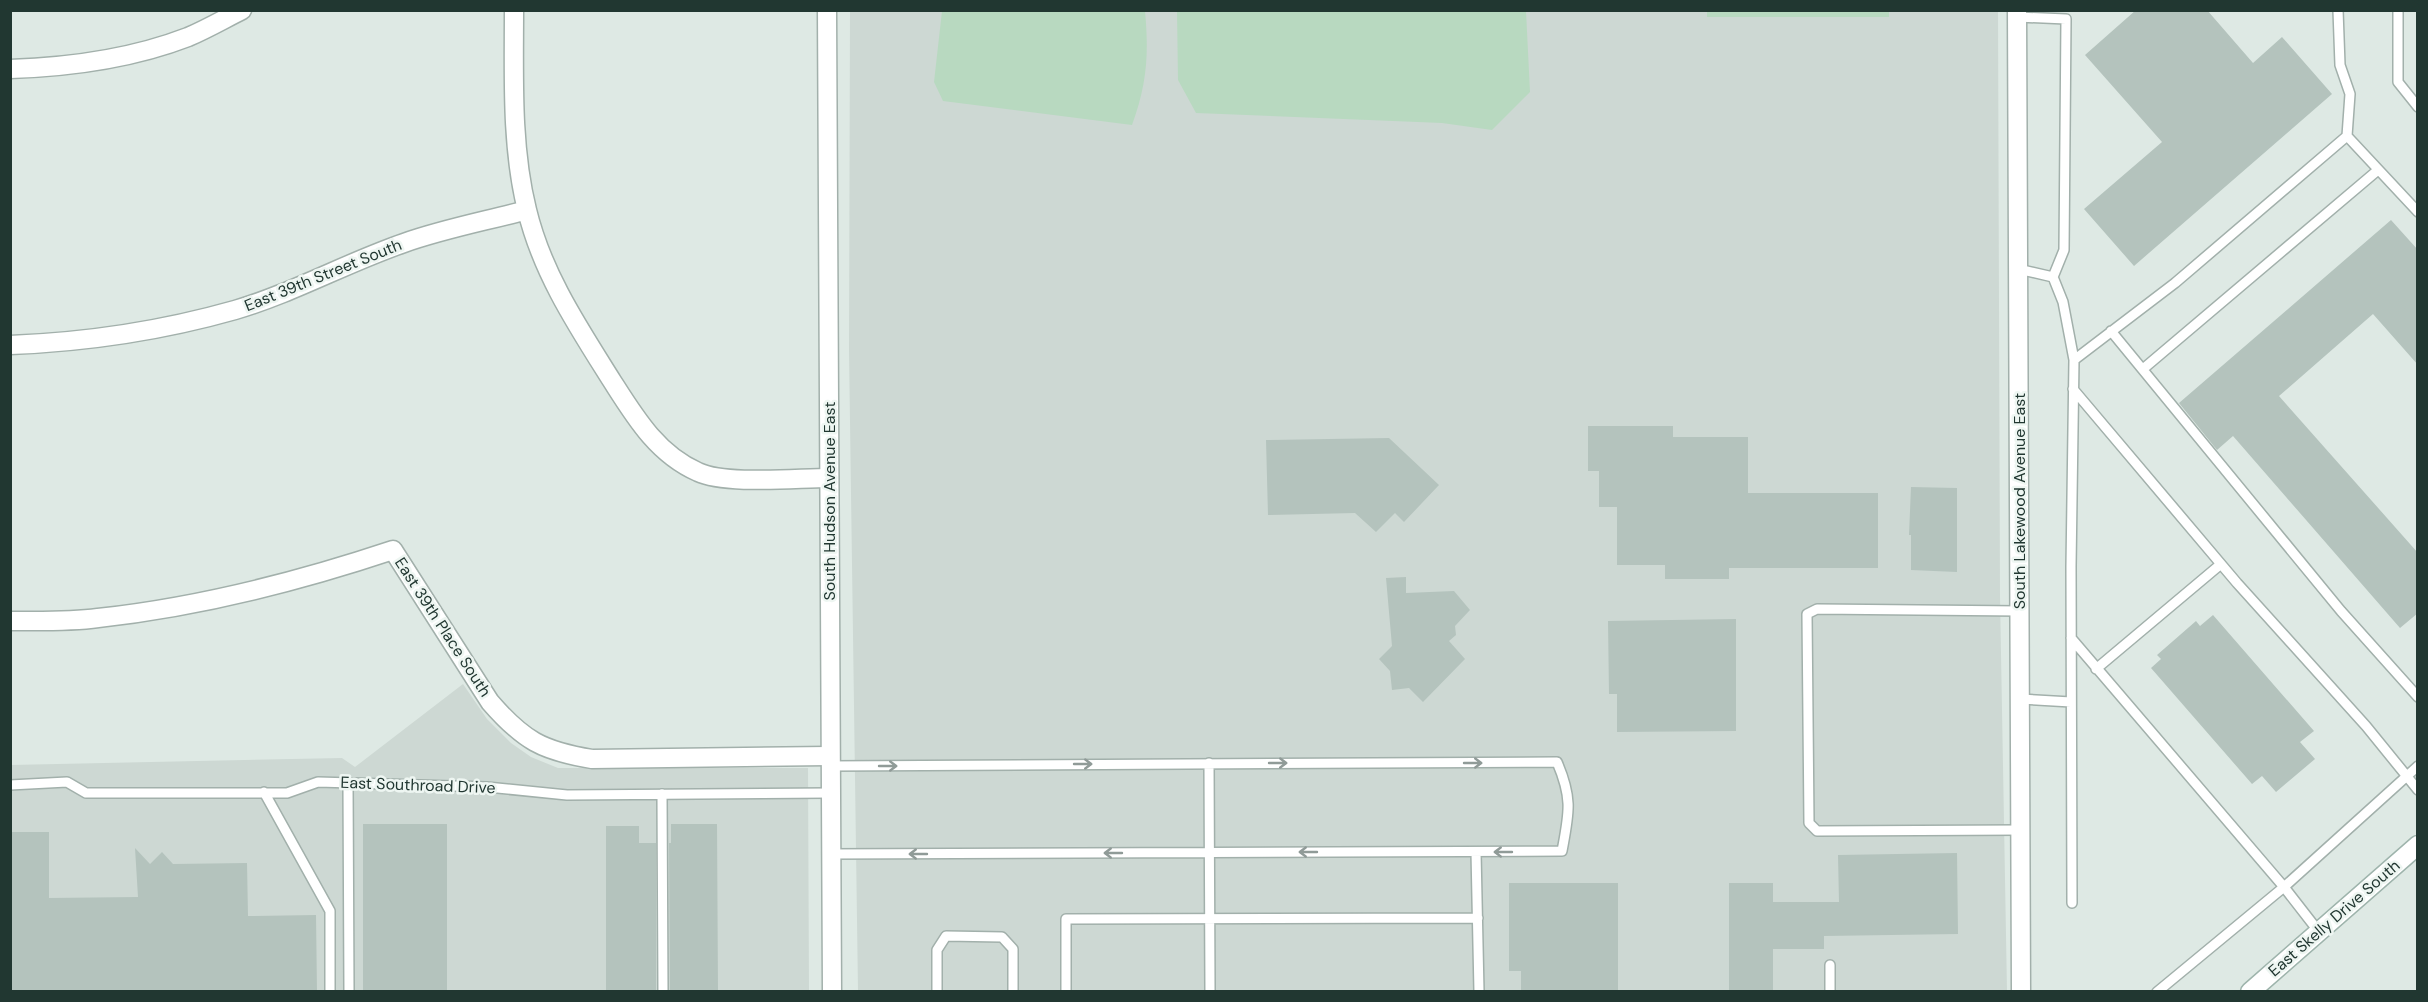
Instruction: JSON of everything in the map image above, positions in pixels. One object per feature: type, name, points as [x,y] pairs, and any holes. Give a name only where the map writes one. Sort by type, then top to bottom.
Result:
[{"type":"street","points":[[10,69],[82,65],[134,52],[188,37],[242,10]]},
{"type":"street","points":[[514,10],[515,111],[527,210],[545,263],[576,325],[638,422],[658,446],[700,474],[724,479],[829,478]]},
{"type":"street","name":"South Hudson Avenue East","points":[[827,10],[832,992]]},
{"type":"street","name":"South Lakewood Avenue East","points":[[2017,14],[2021,992]]},
{"type":"street","name":"East 39th Street South","points":[[10,345],[60,343],[116,336],[172,326],[237,310],[302,286],[405,242],[527,210]]},
{"type":"street","name":"East 39th Place South","points":[[10,621],[96,619],[234,596],[314,576],[393,550],[490,702],[509,724],[533,741],[559,754],[592,759],[830,761]]},
{"type":"street","name":"East Skelly Drive South","points":[[2250,992],[2418,845]]},
{"type":"lane","points":[[2074,360],[2175,283],[2347,136],[2350,94],[2340,65],[2338,10]]},
{"type":"lane","points":[[2398,10],[2398,82],[2414,97],[2418,107]]},
{"type":"lane","points":[[2017,14],[2067,15],[2064,250],[2054,277],[2063,302],[2074,360],[2071,638],[2072,903]]},
{"type":"lane","points":[[2347,136],[2418,212]]},
{"type":"lane","points":[[2143,369],[2378,170]]},
{"type":"lane","points":[[2018,269],[2054,277]]},
{"type":"lane","points":[[2111,331],[2341,610],[2418,697]]},
{"type":"lane","points":[[2073,389],[2221,564],[2366,726],[2418,790]]},
{"type":"lane","points":[[2096,669],[2221,564]]},
{"type":"lane","points":[[2020,610],[1817,609],[1807,614],[1807,625],[1809,823],[1817,831],[2021,830]]},
{"type":"lane","points":[[2071,638],[2284,887],[2319,932]]},
{"type":"lane","points":[[2020,699],[2071,702]]},
{"type":"lane","points":[[830,761],[1557,762],[1567,786],[1569,804],[1562,851],[830,854]]},
{"type":"lane","points":[[1209,763],[1210,992]]},
{"type":"lane","points":[[2157,992],[2284,887],[2418,766]]},
{"type":"lane","name":"East Southroad Drive","points":[[10,785],[67,782],[86,793],[287,793],[318,782],[487,786],[567,795],[830,793]]},
{"type":"lane","points":[[348,783],[349,992]]},
{"type":"lane","points":[[264,792],[330,911],[330,992]]},
{"type":"lane","points":[[662,794],[663,992]]},
{"type":"lane","points":[[1476,852],[1479,992]]},
{"type":"lane","points":[[1066,992],[1066,919],[1478,918]]},
{"type":"lane","points":[[937,992],[937,950],[946,936],[1002,937],[1013,949],[1013,992]]},
{"type":"lane","points":[[1830,965],[1830,992]]},
{"type":"shaded area","points":[[850,11],[1998,11],[2000,597],[2007,991],[858,991],[849,350]]},
{"type":"shaded area","points":[[463,684],[487,719],[511,743],[531,757],[558,768],[808,768],[809,991],[11,991],[10,765],[342,758],[355,767]]},
{"type":"green space","points":[[1707,10],[1889,10],[1889,17],[1707,17]]},
{"type":"green space","points":[[942,11],[1145,11],[1146,69],[1132,125],[943,101],[934,82]]},
{"type":"green space","points":[[1177,11],[1526,11],[1530,92],[1492,130],[1442,123],[1196,113],[1178,80]]},
{"type":"building","points":[[2136,10],[2207,10],[2253,63],[2282,37],[2332,94],[2134,266],[2084,209],[2162,142],[2085,55]]},
{"type":"building","points":[[2391,220],[2418,250],[2418,365],[2373,314],[2279,396],[2418,553],[2418,613],[2400,628],[2233,436],[2217,450],[2179,403]]},
{"type":"building","points":[[1588,426],[1673,426],[1673,437],[1748,437],[1748,493],[1878,493],[1878,568],[1729,568],[1729,579],[1665,579],[1665,565],[1617,565],[1617,507],[1599,507],[1599,471],[1588,471]]},
{"type":"building","points":[[1389,438],[1439,485],[1404,522],[1395,513],[1376,532],[1355,513],[1268,515],[1266,440]]},
{"type":"building","points":[[1911,487],[1957,488],[1957,572],[1911,570],[1911,535],[1909,535]]},
{"type":"building","points":[[1406,577],[1406,593],[1454,591],[1470,610],[1455,626],[1456,635],[1449,641],[1465,659],[1423,702],[1409,688],[1392,690],[1390,671],[1379,659],[1392,646],[1386,578]]},
{"type":"building","points":[[2213,615],[2314,731],[2300,742],[2315,759],[2276,792],[2262,776],[2252,784],[2151,668],[2161,659],[2157,655],[2196,621],[2200,626]]},
{"type":"building","points":[[1736,619],[1736,731],[1617,732],[1617,694],[1609,694],[1608,621]]},
{"type":"building","points":[[363,824],[447,824],[447,992],[363,992]]},
{"type":"building","points":[[671,824],[717,824],[718,992],[670,992],[669,843],[671,843]]},
{"type":"building","points":[[606,826],[639,826],[639,843],[656,843],[656,992],[606,992]]},
{"type":"building","points":[[10,832],[49,832],[49,898],[138,897],[135,848],[150,864],[162,852],[173,864],[247,863],[248,916],[316,915],[317,992],[10,992]]},
{"type":"building","points":[[1957,853],[1958,934],[1824,936],[1824,949],[1773,949],[1773,992],[1729,992],[1729,883],[1773,883],[1773,902],[1839,902],[1838,855]]},
{"type":"building","points":[[1509,883],[1618,883],[1618,992],[1521,992],[1521,971],[1509,971]]}]
